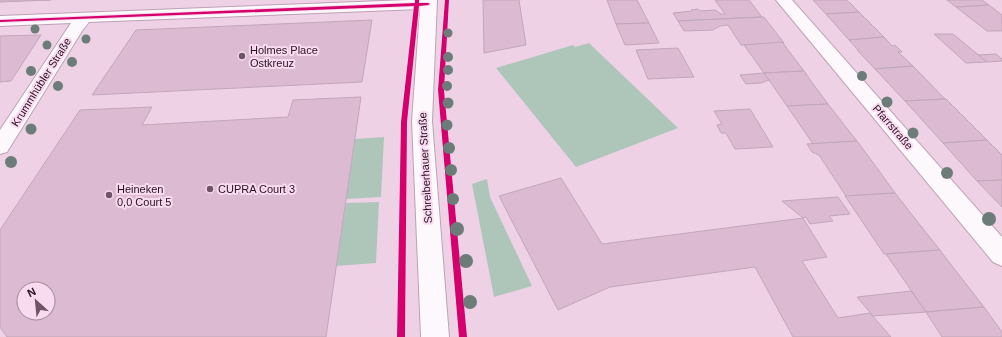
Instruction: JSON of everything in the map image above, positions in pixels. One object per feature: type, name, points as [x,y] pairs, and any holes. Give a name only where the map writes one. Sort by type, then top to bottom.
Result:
[{"type":"street","name":"Pfarrstraße","points":[[784,0],[1002,254]]},
{"type":"street","points":[[0,21],[429,2]]},
{"type":"street","name":"Schreiberhauer Straße","points":[[429,2],[422,121],[434,337]]},
{"type":"street","name":"Krummhübler Straße","points":[[0,147],[75,29],[84,18]]},
{"type":"green space","points":[[589,43],[678,128],[576,167],[496,68],[573,45],[575,47]]},
{"type":"green space","points":[[384,137],[381,197],[346,199],[355,139]]},
{"type":"green space","points":[[487,179],[490,197],[532,286],[494,297],[472,184]]},
{"type":"green space","points":[[379,202],[376,263],[336,266],[346,203]]},
{"type":"building","points":[[0,0],[51,0],[0,2]]},
{"type":"building","points":[[483,0],[519,0],[526,45],[484,53]]},
{"type":"building","points":[[607,0],[637,0],[649,23],[616,24]]},
{"type":"building","points":[[715,0],[749,0],[762,17],[678,21],[673,13],[698,9],[700,11],[715,10],[721,14],[725,14]]},
{"type":"building","points":[[813,0],[847,0],[859,12],[826,14]]},
{"type":"building","points":[[947,0],[982,0],[989,5],[956,7]]},
{"type":"building","points":[[989,5],[1002,15],[1002,31],[987,31],[956,7]]},
{"type":"building","points":[[859,12],[884,37],[849,40],[826,14]]},
{"type":"building","points":[[764,17],[784,43],[741,45],[728,25],[720,26],[713,30],[684,31],[678,21]]},
{"type":"building","name":"Holmes Place Ostkreuz","points":[[372,20],[362,82],[92,95],[136,30]]},
{"type":"building","points":[[649,23],[659,43],[625,45],[616,24]]},
{"type":"building","points":[[934,34],[953,34],[987,62],[966,63]]},
{"type":"building","points":[[41,35],[11,81],[0,82],[0,36]]},
{"type":"building","points":[[884,37],[892,46],[895,45],[902,52],[898,52],[913,66],[875,69],[849,40]]},
{"type":"building","points":[[782,42],[804,71],[764,73],[744,45]]},
{"type":"building","points":[[678,48],[694,77],[648,79],[636,50]]},
{"type":"building","points":[[996,54],[1002,59],[1002,61],[987,62],[978,55]]},
{"type":"building","points":[[913,66],[945,99],[905,101],[875,69]]},
{"type":"building","points":[[804,71],[828,104],[787,106],[764,73]]},
{"type":"building","points":[[764,73],[769,80],[761,83],[746,84],[740,75]]},
{"type":"building","points":[[361,97],[326,337],[7,337],[0,327],[0,230],[80,110],[152,107],[142,125],[288,117],[293,100]]},
{"type":"building","points":[[946,99],[987,140],[943,143],[905,101]]},
{"type":"building","points":[[828,104],[857,141],[813,144],[787,106]]},
{"type":"building","points":[[750,109],[773,147],[735,149],[726,133],[721,133],[717,125],[722,124],[714,111]]},
{"type":"building","points":[[987,140],[1002,155],[1002,180],[977,181],[943,143]]},
{"type":"building","points":[[857,141],[895,193],[846,196],[819,155],[812,152],[807,144]]},
{"type":"building","points":[[561,178],[602,244],[803,218],[827,257],[802,261],[838,318],[870,313],[891,337],[793,337],[755,267],[610,287],[558,310],[499,196]]},
{"type":"building","points":[[1002,180],[1002,207],[977,181]]},
{"type":"building","points":[[895,193],[940,250],[884,254],[845,196]]},
{"type":"building","points":[[838,197],[850,214],[829,216],[833,221],[810,224],[806,217],[803,218],[782,201]]},
{"type":"building","points":[[940,250],[984,307],[926,312],[886,254]]},
{"type":"building","points":[[911,291],[926,312],[873,316],[857,297]]},
{"type":"building","points":[[984,307],[1002,332],[1002,337],[942,337],[926,312]]},
{"type":"cycle path","points":[[401,337],[404,122],[417,0]]},
{"type":"cycle path","points":[[447,0],[441,90],[463,337]]},
{"type":"cycle path","points":[[0,21],[428,4]]},
{"type":"place","name":"Holmes Place Ostkreuz","points":[[242,56]]},
{"type":"place","name":"CUPRA Court 3","points":[[210,189]]},
{"type":"place","name":"Heineken 0,0 Court 5","points":[[109,195]]}]
